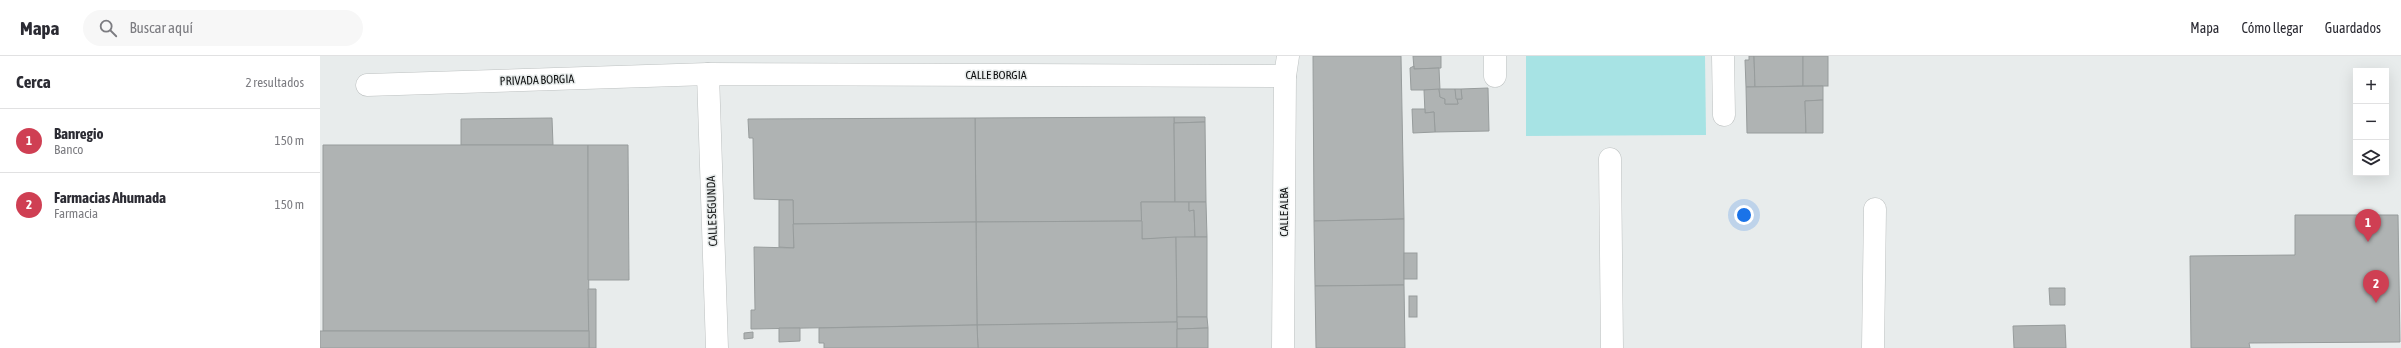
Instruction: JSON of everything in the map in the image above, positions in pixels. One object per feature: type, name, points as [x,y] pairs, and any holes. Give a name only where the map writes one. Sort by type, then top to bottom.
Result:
[{"type":"street","points":[[1723,56],[1724,115]]},
{"type":"street","name":"CALLE BORGIA","points":[[708,74],[1286,66]]},
{"type":"street","name":"CALLE ALBA","points":[[1283,348],[1286,66]]},
{"type":"street","name":"PRIVADA BORGIA","points":[[366,85],[708,74]]},
{"type":"street","name":"CALLE SEGUNDA","points":[[708,74],[717,348]]},
{"type":"street","points":[[1610,159],[1612,348]]},
{"type":"street","points":[[1873,348],[1875,209]]},
{"type":"shaded area","points":[[1526,56],[1705,56],[1706,135],[1526,136]]},
{"type":"building","points":[[1313,56],[1401,56],[1404,219],[1314,221]]},
{"type":"building","points":[[1413,56],[1441,56],[1441,68],[1414,69]]},
{"type":"building","points":[[1749,56],[1754,56],[1755,87],[1746,87],[1745,60],[1749,60]]},
{"type":"building","points":[[1754,56],[1803,56],[1803,86],[1755,87]]},
{"type":"building","points":[[1803,56],[1828,56],[1828,86],[1803,86]]},
{"type":"building","points":[[1414,66],[1414,69],[1439,68],[1440,90],[1411,90],[1410,68]]},
{"type":"building","points":[[1823,86],[1823,100],[1805,101],[1806,133],[1747,133],[1746,87]]},
{"type":"building","points":[[1488,88],[1489,131],[1435,132],[1434,112],[1425,113],[1424,90],[1439,89],[1440,97],[1445,99],[1445,104],[1458,104],[1457,99],[1462,99],[1461,89]]},
{"type":"building","points":[[1439,89],[1455,89],[1458,104],[1445,104],[1445,99],[1440,97]]},
{"type":"building","points":[[1455,89],[1461,89],[1462,99],[1456,99]]},
{"type":"building","points":[[1823,100],[1823,133],[1806,133],[1805,101]]},
{"type":"building","points":[[1412,109],[1425,109],[1425,113],[1434,112],[1435,132],[1413,133]]},
{"type":"building","points":[[1174,117],[1205,117],[1205,122],[1174,123]]},
{"type":"building","points":[[1174,117],[1175,202],[1141,202],[1142,221],[976,222],[975,118]]},
{"type":"building","points":[[552,118],[553,145],[461,145],[461,119]]},
{"type":"building","points":[[975,118],[976,222],[793,224],[793,200],[754,199],[753,138],[749,138],[748,119]]},
{"type":"building","points":[[1205,122],[1206,202],[1175,202],[1174,123]]},
{"type":"building","points":[[323,145],[588,145],[589,331],[323,331]]},
{"type":"building","points":[[588,145],[628,145],[629,280],[588,280]]},
{"type":"building","points":[[779,200],[793,200],[794,248],[779,247]]},
{"type":"building","points":[[1141,202],[1189,202],[1189,211],[1194,210],[1195,237],[1142,239]]},
{"type":"building","points":[[1189,202],[1206,202],[1207,237],[1195,237],[1194,210],[1189,211]]},
{"type":"building","points":[[2295,215],[2398,215],[2400,342],[2249,343],[2250,348],[2191,348],[2190,256],[2295,255]]},
{"type":"building","points":[[1404,219],[1404,285],[1315,286],[1314,221]]},
{"type":"building","points":[[1142,221],[1142,239],[1176,237],[1177,322],[977,325],[976,222]]},
{"type":"building","points":[[976,222],[977,325],[751,329],[751,310],[755,310],[754,247],[794,248],[793,224]]},
{"type":"building","points":[[1176,237],[1207,237],[1207,317],[1177,317]]},
{"type":"building","points":[[1404,253],[1417,253],[1417,279],[1404,279]]},
{"type":"building","points":[[1404,285],[1405,348],[1316,348],[1315,286]]},
{"type":"building","points":[[2049,288],[2065,288],[2065,305],[2050,305]]},
{"type":"building","points":[[588,289],[596,289],[596,348],[589,348]]},
{"type":"building","points":[[1409,296],[1417,296],[1417,317],[1409,317]]},
{"type":"building","points":[[1177,317],[1207,317],[1208,328],[1177,329]]},
{"type":"building","points":[[1177,322],[1177,348],[978,348],[977,325]]},
{"type":"building","points":[[977,325],[978,348],[824,348],[824,343],[819,343],[819,328]]},
{"type":"building","points":[[2065,325],[2066,348],[2014,348],[2013,326]]},
{"type":"building","points":[[779,328],[800,328],[800,341],[779,342]]},
{"type":"building","points":[[1208,328],[1208,348],[1177,348],[1177,329]]},
{"type":"building","points":[[320,331],[589,331],[589,348],[320,348]]},
{"type":"building","points":[[753,332],[753,338],[744,339],[744,333]]},
{"type":"place","name":"Banregio","points":[[2368,242]]},
{"type":"place","name":"Farmacias Ahumada","points":[[2376,303]]}]
